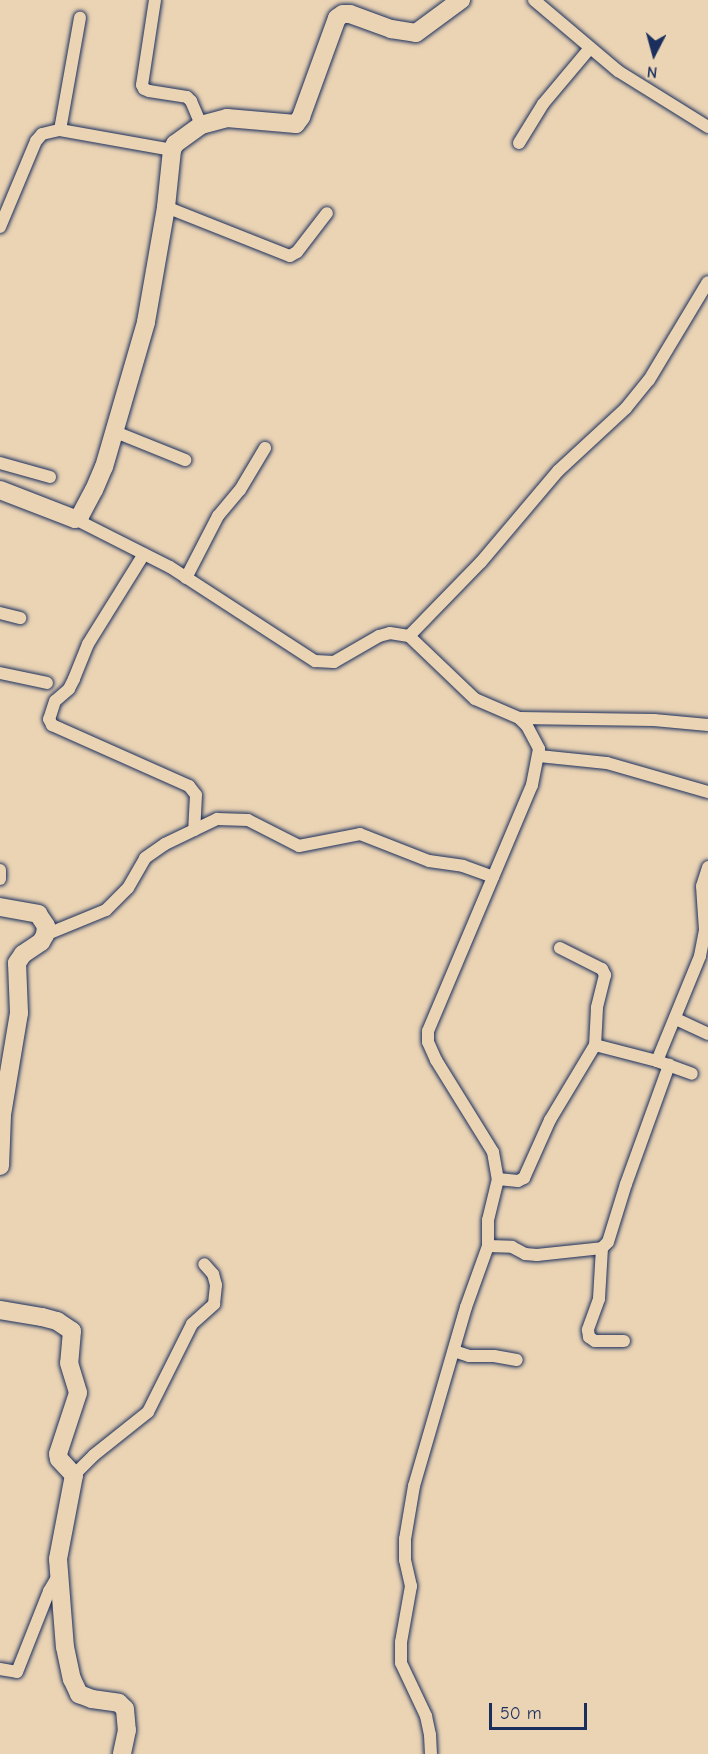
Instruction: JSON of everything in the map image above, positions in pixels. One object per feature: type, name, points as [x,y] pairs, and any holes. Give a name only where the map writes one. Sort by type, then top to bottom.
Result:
[{"type":"street","points":[[155,0],[142,85],[149,91],[187,97],[191,100],[201,125]]},
{"type":"street","points":[[75,519],[80,516],[104,467],[146,322],[166,207],[172,150],[181,138],[201,125],[238,117],[296,124],[301,117],[337,18],[350,14],[391,29],[416,33],[461,0]]},
{"type":"street","points":[[534,0],[618,71],[708,127]]},
{"type":"street","points":[[60,130],[80,18]]},
{"type":"street","points":[[519,143],[543,104],[590,48]]},
{"type":"street","points":[[0,227],[36,141],[42,134],[60,130],[172,150]]},
{"type":"street","points":[[166,207],[290,256],[297,252],[327,213]]},
{"type":"street","points":[[409,636],[482,562],[558,471],[626,408],[648,380],[708,282]]},
{"type":"street","points":[[113,431],[185,460]]},
{"type":"street","points":[[186,578],[219,516],[240,490],[264,448]]},
{"type":"street","points":[[0,463],[50,477]]},
{"type":"street","points":[[0,490],[75,519],[144,554],[186,578],[315,661],[334,662],[379,636],[390,633],[409,636],[475,699],[519,718],[654,720],[708,725]]},
{"type":"street","points":[[144,554],[88,644],[69,689],[55,701],[49,719],[52,725],[189,786],[196,795],[194,830]]},
{"type":"street","points":[[0,613],[20,618]]},
{"type":"street","points":[[0,673],[47,683]]},
{"type":"street","points":[[431,1754],[426,1716],[401,1663],[400,1652],[411,1586],[405,1560],[405,1539],[414,1486],[466,1307],[488,1246],[488,1220],[498,1179],[493,1152],[428,1042],[433,1018],[532,785],[540,756],[534,739],[519,718]]},
{"type":"street","points":[[540,756],[607,763],[708,792]]},
{"type":"street","points":[[0,1166],[2,1115],[19,1013],[17,963],[23,954],[35,947],[45,935],[106,910],[128,888],[145,858],[165,844],[217,819],[248,820],[299,846],[344,835],[360,834],[423,859],[463,867],[493,877]]},
{"type":"street","points":[[488,1246],[512,1247],[525,1254],[537,1255],[602,1248],[608,1242],[676,1019],[703,944],[706,897],[702,886],[708,867]]},
{"type":"street","points":[[0,870],[0,879]]},
{"type":"street","points":[[0,907],[38,914],[46,926],[45,935]]},
{"type":"street","points":[[498,1179],[518,1181],[524,1178],[550,1120],[595,1045],[597,1008],[605,975],[602,969],[560,948]]},
{"type":"street","points":[[676,1019],[708,1034]]},
{"type":"street","points":[[595,1045],[663,1063],[692,1074]]},
{"type":"street","points":[[602,1248],[599,1299],[588,1330],[589,1337],[595,1341],[624,1341]]},
{"type":"street","points":[[122,1754],[127,1730],[125,1709],[119,1703],[85,1697],[74,1686],[65,1647],[58,1559],[74,1476],[94,1455],[148,1412],[192,1324],[214,1304],[216,1285],[213,1274],[204,1264]]},
{"type":"street","points":[[0,1310],[42,1317],[57,1322],[72,1331],[69,1363],[78,1393],[58,1454],[59,1459],[74,1476]]},
{"type":"street","points":[[454,1351],[469,1356],[494,1356],[517,1360]]},
{"type":"street","points":[[0,1669],[17,1672],[49,1591],[58,1576]]}]
